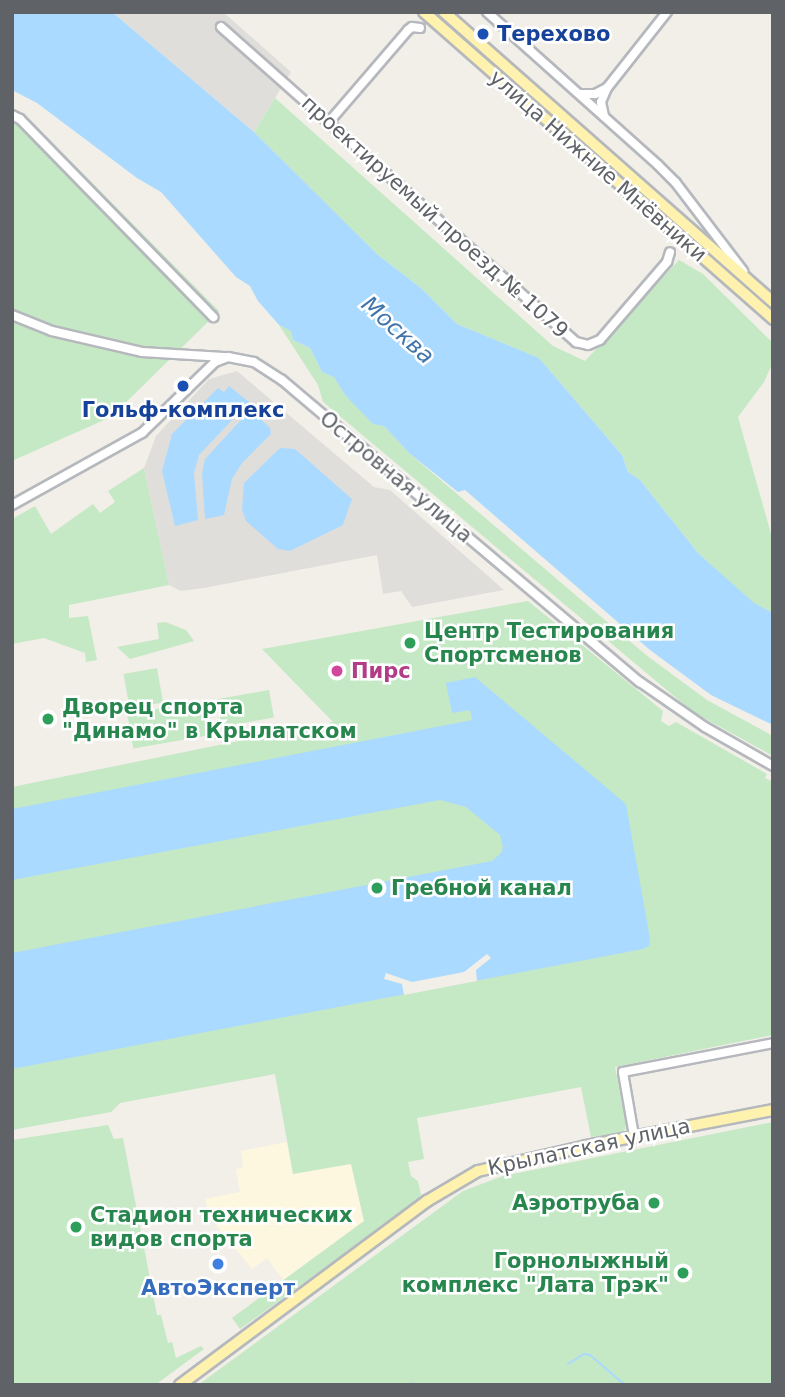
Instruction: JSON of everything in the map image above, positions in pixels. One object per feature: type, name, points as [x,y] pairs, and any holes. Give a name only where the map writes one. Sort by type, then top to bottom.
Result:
[{"type":"main road","name":"улица Нижние Мнёвники","points":[[424,12],[773,319]]},
{"type":"main road","name":"улица Нижние Мнёвники","points":[[444,12],[773,302]]},
{"type":"main road","name":"Крылатская улица","points":[[180,1385],[427,1201],[461,1180],[497,1165],[773,1110]]},
{"type":"street","points":[[487,12],[676,183],[758,290]]},
{"type":"street","points":[[604,117],[601,102],[607,88],[667,12]]},
{"type":"street","name":"проектируемый проезд № 1079","points":[[221,27],[582,345],[600,341],[667,262],[670,252]]},
{"type":"street","points":[[329,122],[408,30],[412,27],[420,28]]},
{"type":"street","points":[[578,94],[595,94],[607,88]]},
{"type":"street","points":[[12,114],[20,119],[213,317]]},
{"type":"street","name":"Островная улица","points":[[12,315],[52,331],[142,352],[228,357],[254,362],[282,380],[640,682],[705,727],[773,766]]},
{"type":"street","points":[[247,353],[254,362]]},
{"type":"street","points":[[12,505],[142,433],[202,372],[215,362],[228,357]]},
{"type":"street","points":[[634,1136],[623,1072],[773,1043]]},
{"type":"shaded area","points":[[112,12],[223,12],[291,72],[254,132]]},
{"type":"shaded area","points":[[237,371],[374,487],[390,490],[504,590],[412,607],[401,591],[383,594],[377,555],[204,588],[181,591],[169,585],[144,468],[156,436],[209,379]]},
{"type":"shaded area","points":[[287,1142],[293,1174],[351,1163],[364,1221],[283,1280],[267,1258],[252,1269],[209,1216],[205,1199],[240,1192],[236,1169],[243,1168],[241,1151]]},
{"type":"green space","points":[[275,98],[553,346],[585,361],[679,260],[703,274],[773,343],[773,362],[764,382],[738,417],[773,541],[773,613],[754,604],[698,553],[640,480],[628,472],[622,455],[539,358],[457,324],[421,288],[378,255],[254,132]]},
{"type":"green space","points":[[12,108],[24,114],[219,311],[111,417],[14,460]]},
{"type":"green space","points":[[279,325],[292,331],[293,340],[310,348],[322,372],[334,376],[345,395],[384,426],[409,453],[646,655],[707,700],[773,736],[773,756],[693,712],[323,402],[318,385]]},
{"type":"green space","points":[[144,468],[169,585],[69,605],[69,618],[88,616],[97,660],[86,662],[85,653],[44,638],[12,644],[12,519],[35,506],[51,534],[93,504],[100,513],[115,502],[108,491]]},
{"type":"green space","name":"Гребной канал","points":[[528,601],[663,711],[661,721],[669,726],[676,722],[767,774],[765,778],[773,782],[773,1035],[615,1067],[626,1124],[625,1130],[620,1133],[591,1137],[581,1087],[417,1118],[424,1159],[408,1162],[411,1176],[418,1181],[421,1195],[417,1201],[240,1329],[232,1318],[364,1221],[351,1164],[293,1174],[275,1074],[120,1103],[111,1112],[12,1130],[12,787],[333,722],[262,649]]},
{"type":"green space","points":[[165,622],[186,630],[194,641],[130,659],[117,647],[159,639],[157,623]]},
{"type":"green space","points":[[157,668],[163,702],[130,708],[124,674]]},
{"type":"green space","points":[[269,690],[274,718],[222,727],[217,699]]},
{"type":"green space","points":[[207,700],[213,734],[133,749],[127,714]]},
{"type":"green space","points":[[773,1122],[773,1385],[198,1385],[463,1191],[503,1176]]},
{"type":"green space","name":"Стадион технических видов спорта","points":[[108,1125],[114,1139],[123,1138],[157,1315],[161,1315],[168,1343],[172,1342],[176,1358],[201,1346],[204,1349],[155,1385],[12,1385],[12,1140]]},
{"type":"water","name":"Москва","points":[[12,12],[112,12],[254,132],[378,255],[421,288],[457,324],[539,358],[622,455],[628,472],[640,480],[698,553],[754,603],[773,613],[773,725],[711,695],[650,650],[465,490],[458,492],[409,453],[384,426],[373,424],[345,395],[334,377],[322,372],[310,348],[293,340],[291,331],[279,325],[258,301],[250,286],[236,277],[161,192],[137,178],[37,103],[12,90]]},
{"type":"water","points":[[229,386],[249,402],[199,455],[194,473],[198,520],[175,526],[162,471],[172,434],[218,388],[224,392]]},
{"type":"water","points":[[253,407],[260,411],[256,415],[270,428],[271,434],[242,463],[232,479],[224,515],[205,519],[202,473],[205,459]]},
{"type":"water","points":[[280,448],[295,449],[352,499],[343,525],[290,551],[278,549],[246,521],[242,510],[244,483]]},
{"type":"water","name":"Гребной канал","points":[[475,677],[626,804],[650,939],[649,946],[12,1069],[12,953],[492,861],[501,853],[503,847],[500,835],[466,807],[440,800],[12,880],[12,809],[472,720],[470,710],[452,713],[446,683]]},
{"type":"pier","points":[[487,954],[491,958],[476,970],[477,981],[404,995],[402,984],[384,979],[386,973],[412,982],[464,972]]},
{"type":"waterway","points":[[568,1364],[584,1354],[590,1355],[625,1385]]},
{"type":"place","name":"Терехово","points":[[483,34]]},
{"type":"place","name":"Гольф-комплекс","points":[[183,386]]},
{"type":"place","name":"Центр Тестирования Спортсменов","points":[[410,643]]},
{"type":"place","name":"Пирс","points":[[337,671]]},
{"type":"place","name":"Дворец спорта \"Динамо\" в Крылатском","points":[[48,719]]},
{"type":"place","name":"Гребной канал","points":[[377,888]]},
{"type":"place","name":"Аэротруба","points":[[654,1203]]},
{"type":"place","name":"Стадион технических видов спорта","points":[[76,1227]]},
{"type":"place","name":"АвтоЭксперт","points":[[218,1264]]},
{"type":"place","name":"Горнолыжный комплекс \"Лата Трэк\"","points":[[683,1273]]}]
